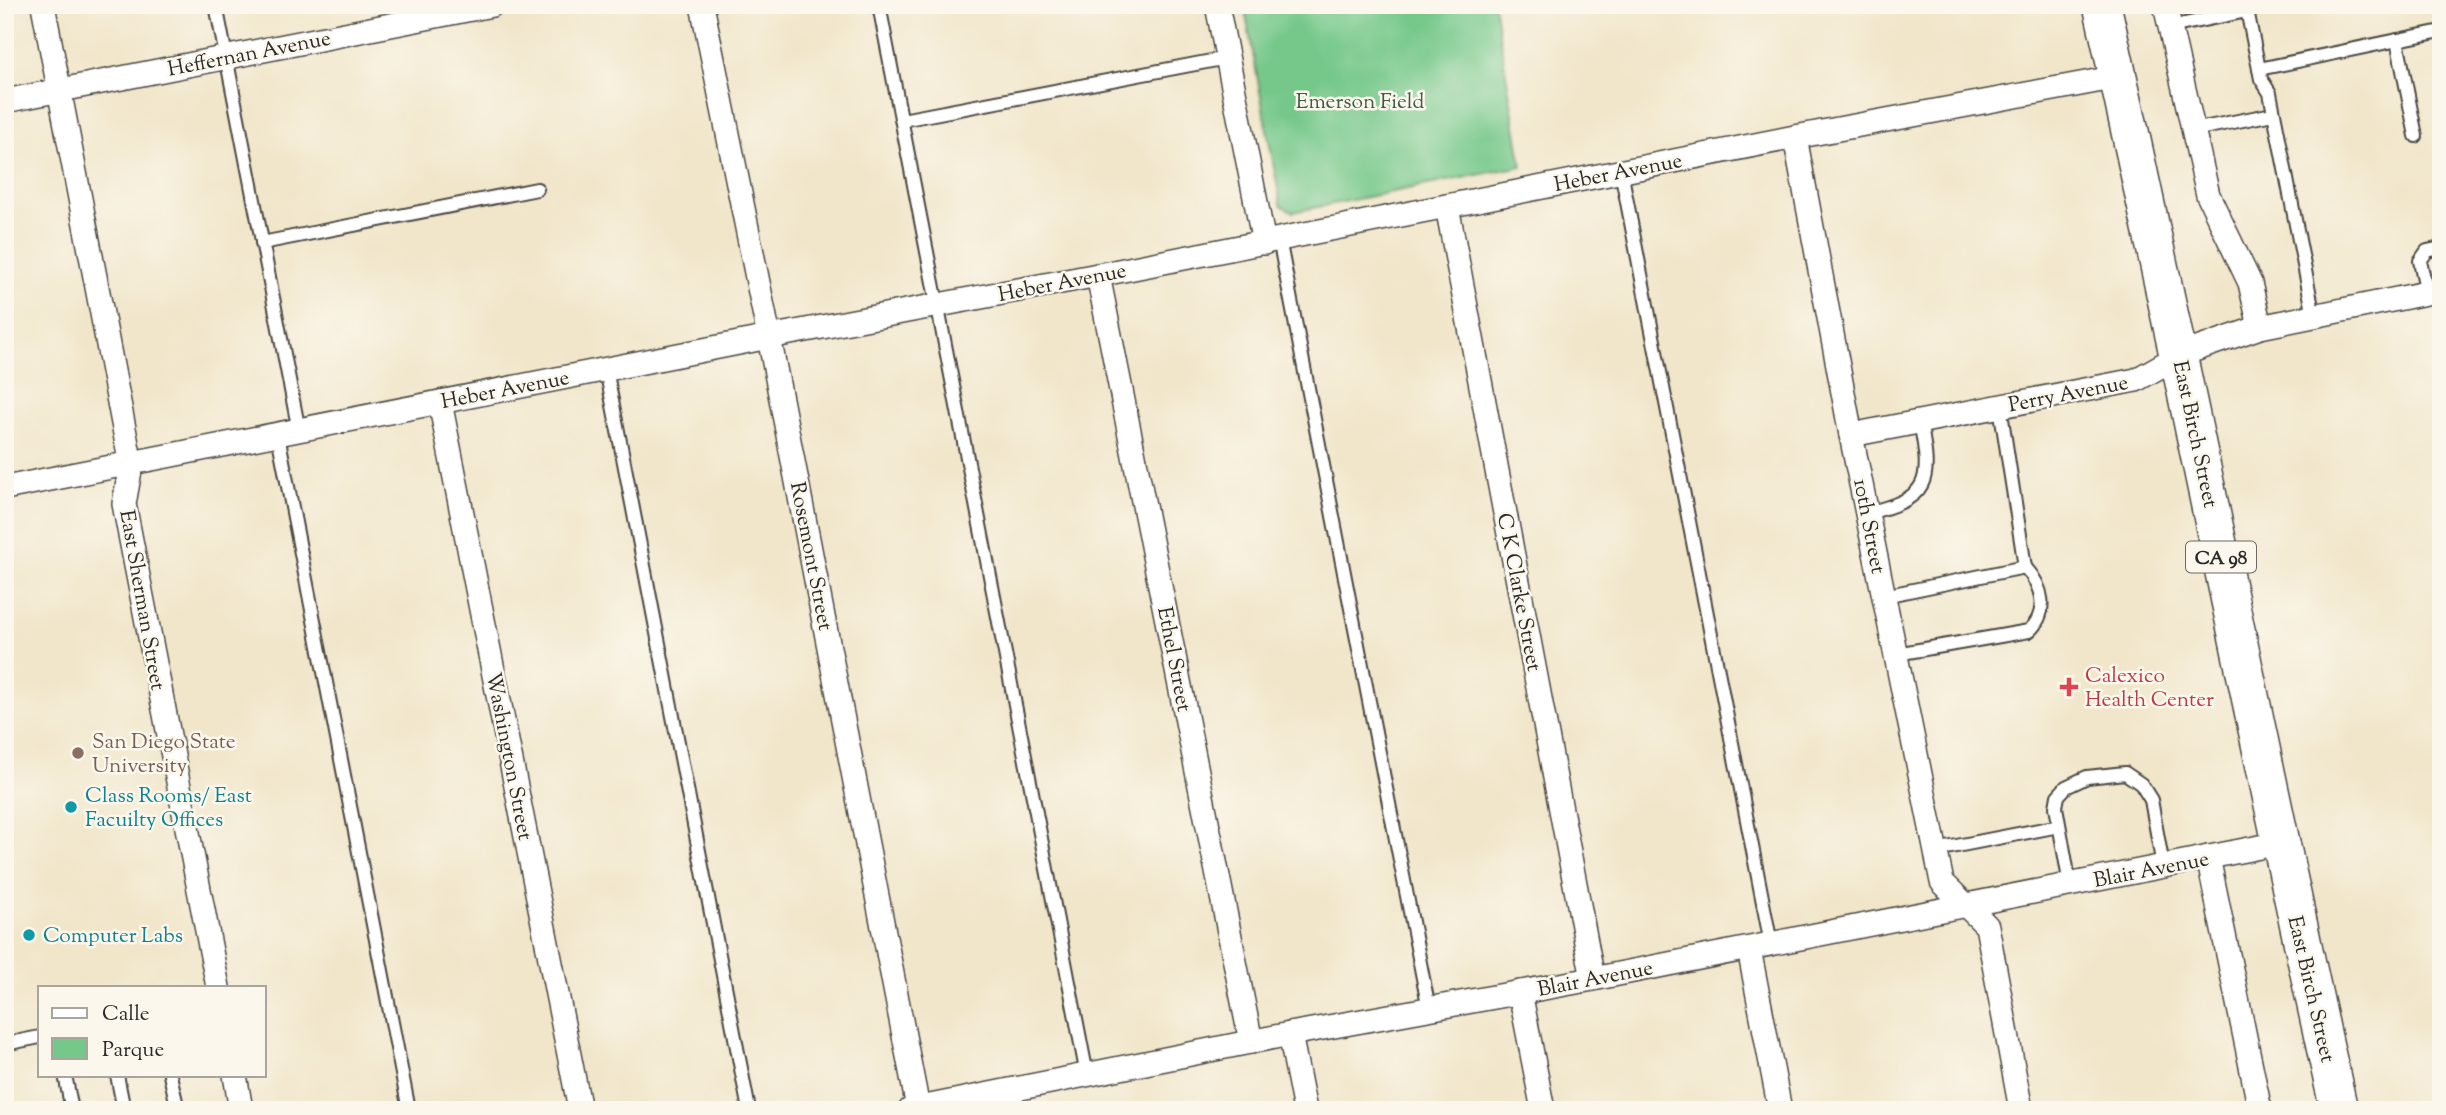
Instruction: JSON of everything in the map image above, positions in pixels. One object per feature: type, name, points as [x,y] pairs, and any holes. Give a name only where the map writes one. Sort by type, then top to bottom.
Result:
[{"type":"main road","name":"East Birch Street","points":[[2102,5],[2180,355],[2280,844],[2339,1110]]},
{"type":"street","name":"East Sherman Street","points":[[43,5],[131,465],[124,504],[218,986]]},
{"type":"street","name":"Heffernan Avenue","points":[[5,101],[492,5]]},
{"type":"street","name":"Rosemont Street","points":[[702,5],[769,337],[914,1109]]},
{"type":"street","points":[[1216,5],[1271,241]]},
{"type":"street","points":[[2168,16],[2208,195],[2250,283],[2260,327]]},
{"type":"street","name":"Heber Avenue","points":[[5,488],[1795,137],[2118,77]]},
{"type":"street","name":"10th Street","points":[[1795,137],[1867,513],[1942,881],[1987,926],[2021,1110]]},
{"type":"street","name":"C K Clarke Street","points":[[1447,206],[1593,979]]},
{"type":"street","name":"Ethel Street","points":[[1098,275],[1251,1042]]},
{"type":"street","name":"Perry Avenue","points":[[1852,435],[2136,380],[2180,355],[2260,327],[2434,292]]},
{"type":"street","name":"Washington Street","points":[[440,402],[580,1110]]},
{"type":"street","name":"Blair Avenue","points":[[914,1109],[2280,844]]},
{"type":"street","points":[[2208,857],[2260,1110]]},
{"type":"street","points":[[1760,946],[1780,1110]]},
{"type":"street","points":[[1520,992],[1543,1110]]},
{"type":"street","points":[[1290,1034],[1305,1110]]},
{"type":"street","points":[[235,1076],[242,1110]]},
{"type":"lane","points":[[216,5],[262,243],[288,433],[409,1110]]},
{"type":"lane","points":[[879,5],[1087,1074]]},
{"type":"lane","points":[[2168,16],[2247,8],[2261,79],[2270,93],[2314,316]]},
{"type":"lane","points":[[2259,69],[2441,31]]},
{"type":"lane","points":[[2397,40],[2416,136]]},
{"type":"lane","points":[[902,120],[1227,58]]},
{"type":"lane","points":[[2193,130],[2273,114]]},
{"type":"lane","points":[[1621,171],[1760,946]]},
{"type":"lane","points":[[262,243],[537,189]]},
{"type":"lane","points":[[1271,241],[1429,1009]]},
{"type":"lane","points":[[2434,292],[2420,261],[2427,251],[2441,248]]},
{"type":"lane","points":[[607,369],[749,1110]]},
{"type":"lane","points":[[1896,654],[2029,631],[2039,621],[2043,600],[2035,578],[2025,567],[2000,406]]},
{"type":"lane","points":[[1867,513],[1895,507],[1910,499],[1921,484],[1927,469],[1920,422]]},
{"type":"lane","points":[[1884,596],[2025,567]]},
{"type":"lane","points":[[2070,885],[2056,807],[2058,796],[2066,787],[2087,777],[2125,773],[2141,784],[2151,800],[2163,866]]},
{"type":"lane","points":[[1936,850],[2059,826]]},
{"type":"lane","points":[[5,1044],[38,1037]]},
{"type":"lane","points":[[65,1076],[72,1110]]},
{"type":"lane","points":[[117,1076],[124,1110]]},
{"type":"lane","points":[[170,1076],[178,1110]]},
{"type":"green space","name":"Emerson Field","points":[[1244,5],[1494,5],[1522,166],[1293,212],[1281,205]]},
{"type":"place","name":"Calexico Health Center","points":[[2069,687]]},
{"type":"place","name":"San Diego State University","points":[[78,753]]},
{"type":"place","name":"Class Rooms/ East Facuilty Offices","points":[[71,807]]},
{"type":"place","name":"Computer Labs","points":[[29,935]]}]
